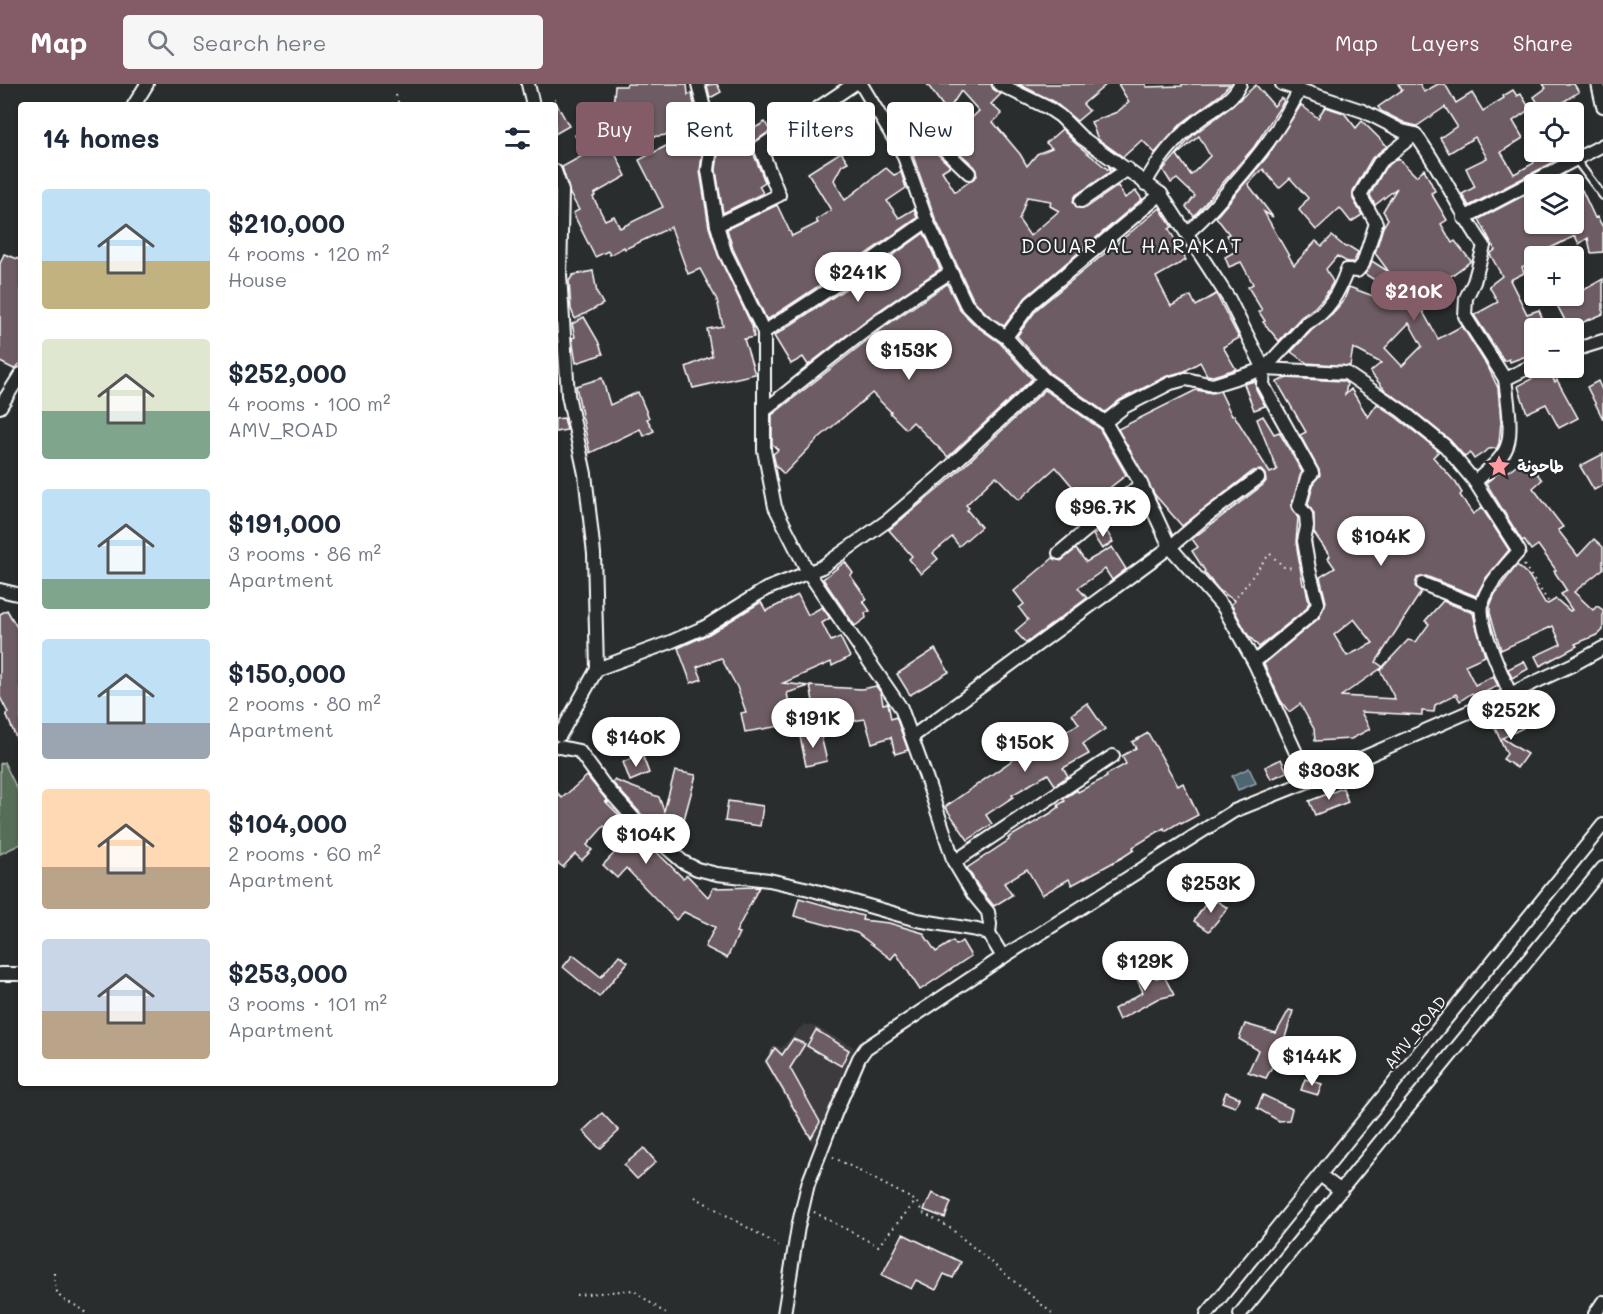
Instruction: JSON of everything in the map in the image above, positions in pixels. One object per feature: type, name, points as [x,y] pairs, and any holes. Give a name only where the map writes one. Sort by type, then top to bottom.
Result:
[{"type":"street","points":[[136,102],[147,84]]},
{"type":"street","points":[[528,84],[531,102]]},
{"type":"street","points":[[698,84],[708,124],[710,155],[708,170],[717,225],[725,252],[764,332],[764,450],[775,507],[808,572],[901,708],[954,862],[973,894],[988,912],[989,934]]},
{"type":"street","points":[[717,225],[779,195],[760,147],[854,84]]},
{"type":"street","points":[[861,84],[887,127]]},
{"type":"street","points":[[999,84],[1048,108],[1081,137],[1161,194],[1228,298],[1264,369],[1263,385],[1312,473],[1307,478],[1299,506],[1306,515],[1307,527],[1304,540],[1318,603],[1312,614],[1254,662]]},
{"type":"street","points":[[1145,184],[1167,151],[1194,123],[1236,94],[1240,84]]},
{"type":"street","points":[[1282,84],[1363,111],[1402,131],[1415,134],[1432,156],[1464,218],[1484,246],[1474,282],[1466,298],[1465,316],[1505,379],[1508,445],[1500,458],[1475,482]]},
{"type":"street","points":[[1598,84],[1603,106]]},
{"type":"street","points":[[1187,233],[1202,221],[1264,149],[1283,122],[1299,91]]},
{"type":"street","points":[[1264,369],[1307,323],[1315,320],[1327,309],[1342,285],[1347,270],[1357,271],[1363,264],[1376,223],[1360,195],[1379,163],[1415,134]]},
{"type":"street","points":[[1584,154],[1603,144]]},
{"type":"street","points":[[904,156],[927,221],[966,304],[982,320],[1006,337],[1044,379],[1105,422],[1141,484],[1170,547],[1224,608],[1254,662],[1309,781]]},
{"type":"street","points":[[951,156],[969,173]]},
{"type":"street","points":[[1464,218],[1569,162]]},
{"type":"street","points":[[1081,201],[1128,169]]},
{"type":"street","points":[[558,180],[562,191],[560,275],[568,395],[585,474],[594,554],[597,669],[558,740]]},
{"type":"street","points":[[1006,337],[1031,303],[1161,194]]},
{"type":"street","points":[[764,332],[851,275],[927,221]]},
{"type":"street","points":[[765,410],[862,332],[912,296],[951,272]]},
{"type":"street","points":[[1584,347],[1603,341]]},
{"type":"street","points":[[1105,422],[1124,407],[1171,382],[1186,379],[1213,385],[1264,369],[1346,373],[1402,411],[1445,446],[1475,482],[1519,551],[1490,588],[1481,607],[1482,621],[1510,694]]},
{"type":"street","points":[[1505,379],[1524,370]]},
{"type":"street","points":[[0,407],[18,379]]},
{"type":"street","points":[[597,669],[705,627],[766,589],[822,567],[887,521],[940,476],[1044,379]]},
{"type":"street","points":[[912,737],[1170,547],[1204,518],[1258,478]]},
{"type":"street","points":[[1059,553],[1141,484]]},
{"type":"street","points":[[1423,584],[1481,607]]},
{"type":"street","points":[[0,590],[18,594]]},
{"type":"street","points":[[784,1314],[808,1184],[859,1058],[866,1048],[1234,811],[1510,694],[1603,648]]},
{"type":"street","points":[[558,742],[579,751],[604,785],[635,820],[683,862],[697,869],[789,884],[917,920],[977,930],[989,934],[1004,957]]},
{"type":"street","points":[[954,862],[1113,756]]},
{"type":"street","name":"AMV_ROAD","points":[[1207,1314],[1603,825]]},
{"type":"street","points":[[1240,1314],[1603,868]]},
{"type":"street","points":[[0,974],[18,974]]},
{"type":"street","points":[[1320,1175],[1341,1191]]},
{"type":"street","points":[[1595,1314],[1603,1302]]},
{"type":"lane","points":[[1577,162],[1603,196]]},
{"type":"path","points":[[396,95],[398,102]]},
{"type":"path","points":[[1224,608],[1248,585],[1259,565],[1270,554],[1284,567],[1309,569]]},
{"type":"path","points":[[1516,554],[1550,604]]},
{"type":"path","points":[[820,1150],[916,1201],[923,1213],[949,1227],[1053,1314]]},
{"type":"path","points":[[695,1197],[794,1254]]},
{"type":"path","points":[[803,1207],[878,1246],[916,1201]]},
{"type":"path","points":[[54,1273],[54,1287],[58,1296],[81,1307],[88,1314]]},
{"type":"path","points":[[576,1295],[633,1290],[666,1314]]},
{"type":"shaded area","points":[[804,1024],[816,1027],[854,1047],[813,1145],[764,1062],[774,1045],[781,1048]]},
{"type":"green space","points":[[4,762],[18,791],[18,845],[0,854],[0,764]]},
{"type":"water","points":[[1249,768],[1256,783],[1238,790],[1232,776]]},
{"type":"building","points":[[687,84],[688,95],[692,93],[694,102],[666,102],[666,135],[654,137],[654,102],[613,102],[615,86]]},
{"type":"building","points":[[717,84],[721,92],[710,98],[707,85]]},
{"type":"building","points":[[927,84],[991,84],[993,89],[1001,94],[991,104],[1002,114],[993,122],[1027,166],[1037,154],[1052,148],[1046,143],[1062,129],[1075,143],[1110,171],[1109,167],[1113,170],[1076,195],[1073,201],[1077,208],[1086,208],[1118,186],[1125,198],[1136,191],[1142,199],[1026,297],[1004,326],[987,314],[973,299],[935,218],[913,156],[940,156],[950,166],[942,171],[955,192],[977,176],[975,167],[963,156],[974,156],[974,116],[979,111],[974,102],[971,102],[961,91],[954,102],[940,102]],"holes":[[[1027,197],[1051,201],[1050,206],[1059,211],[1030,236],[1019,220]]]},
{"type":"building","points":[[1018,84],[1107,84],[1083,104],[1089,111],[1077,121],[1053,101]]},
{"type":"building","points":[[1118,84],[1146,84],[1146,87],[1230,84],[1221,94],[1182,123],[1155,153],[1142,140],[1123,157],[1098,139],[1091,122],[1117,112],[1129,102]]},
{"type":"building","points":[[1398,84],[1420,84],[1424,92],[1438,84],[1445,84],[1456,103],[1472,93],[1483,111],[1513,90],[1517,96],[1521,94],[1526,102],[1524,113],[1513,121],[1523,138],[1501,152],[1514,174],[1534,162],[1554,162],[1531,174],[1524,174],[1524,178],[1469,206],[1462,194],[1475,187],[1466,168],[1487,158],[1475,137],[1449,153],[1440,138],[1457,126],[1445,107],[1417,126],[1405,123],[1381,111],[1378,107],[1402,90]]},
{"type":"building","points":[[1543,84],[1574,84],[1579,92],[1563,102],[1537,102],[1534,97],[1546,88]]},
{"type":"building","points":[[1256,85],[1274,106],[1281,98],[1284,101],[1254,147],[1194,216],[1186,207],[1195,196],[1177,179],[1171,183],[1163,170],[1193,135]],"holes":[[[1199,136],[1210,156],[1191,175],[1177,155]]]},
{"type":"building","points":[[1301,105],[1318,118],[1325,107],[1344,113],[1356,128],[1362,121],[1387,146],[1372,158],[1353,191],[1353,199],[1362,215],[1351,222],[1340,208],[1316,230],[1299,210],[1308,198],[1290,178],[1279,188],[1263,169],[1248,184],[1273,217],[1264,212],[1294,265],[1316,241],[1322,246],[1332,236],[1345,247],[1358,252],[1354,262],[1347,262],[1337,256],[1326,269],[1333,282],[1325,296],[1279,341],[1263,322],[1265,321],[1259,312],[1262,310],[1248,287],[1253,284],[1241,262],[1229,267],[1225,257],[1236,251],[1227,235],[1229,234],[1216,217],[1267,157]]},
{"type":"building","points":[[558,106],[569,126],[558,132]]},
{"type":"building","points":[[765,122],[767,133],[755,142],[755,128]]},
{"type":"building","points":[[666,146],[666,156],[702,156],[700,171],[709,227],[718,255],[752,326],[754,337],[744,339],[755,374],[693,388],[686,367],[712,356],[707,329],[723,326],[717,300],[700,269],[688,274],[671,227],[610,255],[608,251],[595,257],[573,213],[579,210],[570,194],[562,167],[582,156],[616,156],[626,176],[594,194],[593,197],[605,220],[614,216],[620,228],[663,207],[639,160],[647,156],[654,156],[654,152]]},
{"type":"building","points":[[718,156],[754,156],[765,182],[759,186],[763,193],[723,213],[716,170]]},
{"type":"building","points":[[835,156],[844,156],[848,162],[842,165],[834,180],[845,200],[886,168],[894,175],[901,172],[906,188],[887,201],[899,218],[914,209],[917,218],[767,320],[733,249],[727,229],[777,205],[792,236],[818,223],[816,220],[831,210],[808,173]]},
{"type":"building","points":[[1398,158],[1416,176],[1424,169],[1435,191],[1431,193],[1447,220],[1441,224],[1452,243],[1455,241],[1471,261],[1417,301],[1438,339],[1462,326],[1498,388],[1501,422],[1499,443],[1497,448],[1489,449],[1474,459],[1470,453],[1465,457],[1450,440],[1385,390],[1370,372],[1381,363],[1353,348],[1350,366],[1307,363],[1291,352],[1312,330],[1333,313],[1344,300],[1349,287],[1411,310],[1415,302],[1412,304],[1365,274],[1372,261],[1389,272],[1375,253],[1383,227],[1388,219],[1383,211],[1397,188],[1375,205],[1370,195],[1385,168]],"holes":[[[1409,323],[1422,346],[1402,366],[1385,348]]]},
{"type":"building","points":[[1584,194],[1595,218],[1597,217],[1603,227],[1603,252],[1591,253],[1588,238],[1579,244],[1575,236],[1554,246],[1524,246],[1524,266],[1522,267],[1524,273],[1510,280],[1527,314],[1539,310],[1542,318],[1524,318],[1524,357],[1510,362],[1509,359],[1504,361],[1474,315],[1498,302],[1489,286],[1502,276],[1490,254],[1495,250],[1479,219],[1524,195],[1524,234],[1584,234]]},
{"type":"building","points":[[1160,208],[1172,227],[1169,229],[1186,260],[1156,277],[1171,306],[1191,296],[1196,306],[1216,294],[1239,338],[1223,347],[1236,369],[1213,376],[1207,375],[1200,362],[1120,400],[1105,412],[1050,373],[1017,336],[1037,309]]},
{"type":"building","points":[[924,233],[940,269],[874,314],[808,365],[803,357],[791,364],[774,336],[856,282]]},
{"type":"building","points":[[4,254],[18,259],[18,366],[14,369],[0,362],[0,264]]},
{"type":"building","points":[[593,271],[597,293],[603,304],[575,319],[571,309],[569,281],[573,275]]},
{"type":"building","points":[[1603,279],[1603,314],[1584,322],[1584,318],[1564,318],[1558,306],[1584,306],[1584,290]]},
{"type":"building","points":[[947,284],[960,310],[976,326],[1000,343],[1032,379],[948,457],[913,422],[906,429],[872,393],[820,437],[784,474],[776,466],[773,454],[778,450],[772,444],[772,415],[884,327]]},
{"type":"building","points":[[584,317],[603,354],[576,363],[572,324]]},
{"type":"building","points":[[602,378],[610,405],[638,392],[649,418],[647,419],[654,431],[644,436],[640,429],[590,453],[576,386]]},
{"type":"building","points":[[1285,378],[1343,381],[1347,384],[1345,395],[1351,389],[1368,417],[1377,404],[1439,451],[1433,457],[1456,483],[1462,493],[1460,495],[1473,514],[1482,508],[1509,550],[1486,578],[1476,596],[1426,576],[1417,578],[1415,586],[1421,592],[1376,662],[1383,667],[1408,640],[1416,642],[1429,624],[1425,621],[1443,601],[1473,613],[1485,656],[1465,665],[1475,685],[1493,676],[1498,686],[1474,697],[1472,693],[1460,701],[1456,694],[1435,705],[1434,712],[1422,711],[1422,715],[1361,712],[1370,729],[1351,739],[1315,741],[1314,729],[1300,704],[1289,712],[1281,701],[1264,664],[1319,618],[1326,602],[1320,577],[1335,568],[1328,558],[1330,556],[1314,533],[1314,514],[1308,504],[1314,482],[1320,475],[1319,470],[1300,435],[1306,432],[1277,382]],"holes":[[[1354,619],[1373,643],[1347,656],[1334,635]],[[1382,667],[1380,670],[1395,699],[1341,696]]]},
{"type":"building","points":[[1533,378],[1553,378],[1555,382],[1557,380],[1578,418],[1559,428],[1546,404],[1527,413],[1518,386]]},
{"type":"building","points":[[1255,381],[1256,389],[1265,406],[1254,410],[1244,384]]},
{"type":"building","points":[[1598,381],[1603,392],[1603,419],[1587,387]]},
{"type":"building","points":[[1045,390],[1099,428],[1126,475],[1084,508],[1068,489],[1072,486],[1056,467],[1019,500],[996,476],[966,505],[969,508],[967,510],[981,527],[959,546],[952,537],[933,553],[938,559],[921,574],[909,559],[912,556],[889,530],[948,481]]},
{"type":"building","points":[[1196,390],[1212,393],[1220,391],[1232,416],[1234,415],[1270,473],[1277,470],[1257,419],[1263,416],[1274,434],[1279,432],[1302,472],[1291,507],[1298,518],[1296,542],[1303,585],[1305,585],[1309,602],[1306,609],[1259,647],[1248,635],[1231,604],[1235,601],[1219,590],[1204,572],[1192,551],[1198,547],[1192,539],[1263,485],[1266,481],[1265,474],[1261,470],[1253,471],[1182,526],[1155,495],[1118,429]]},
{"type":"building","points":[[564,418],[567,430],[558,432],[558,419]]},
{"type":"building","points":[[1603,454],[1603,485],[1594,490],[1580,466]]},
{"type":"building","points":[[1525,458],[1542,480],[1533,488],[1563,527],[1558,530],[1578,556],[1594,539],[1603,547],[1603,569],[1574,592],[1593,610],[1597,606],[1603,610],[1603,630],[1540,666],[1535,656],[1561,644],[1553,626],[1501,650],[1490,613],[1495,594],[1517,565],[1529,576],[1545,603],[1548,604],[1556,599],[1570,611],[1572,610],[1561,594],[1567,591],[1554,571],[1556,570],[1538,545],[1531,550],[1524,540],[1522,541],[1486,483],[1503,469],[1506,473]]},
{"type":"building","points":[[1105,528],[1113,542],[1102,549],[1093,535]]},
{"type":"building","points":[[1112,547],[1126,569],[1112,580],[1105,569],[1078,588],[1087,598],[1026,643],[1015,631],[1028,620],[1019,608],[1024,604],[1014,591],[1053,558],[1061,561],[1076,549],[1086,562]]},
{"type":"building","points":[[845,562],[853,573],[850,575],[867,599],[863,601],[870,611],[865,613],[866,618],[855,626],[823,579]]},
{"type":"building","points":[[798,595],[808,615],[822,607],[830,618],[822,623],[831,641],[840,637],[850,657],[832,666],[831,662],[783,683],[809,686],[787,693],[793,724],[745,732],[741,713],[746,712],[737,687],[721,658],[697,667],[702,679],[691,683],[678,648],[709,634],[761,602],[766,611]]},
{"type":"building","points":[[7,610],[18,629],[18,742],[0,697],[0,614]]},
{"type":"building","points":[[935,649],[949,672],[910,695],[897,674]]},
{"type":"building","points":[[1524,661],[1528,669],[1512,678],[1508,669]]},
{"type":"building","points":[[810,686],[862,689],[876,686],[881,693],[883,704],[888,703],[891,719],[896,717],[908,750],[895,754],[891,737],[872,743],[865,719],[818,726]]},
{"type":"building","points":[[1087,703],[1105,729],[1083,744],[1089,754],[1063,768],[1068,776],[1055,785],[1048,774],[1012,795],[1013,797],[986,815],[992,824],[968,840],[945,807],[1032,747],[1028,740],[1041,732],[1047,742],[1079,724],[1072,714]]},
{"type":"building","points":[[1517,715],[1523,728],[1502,738],[1527,754],[1517,768],[1503,759],[1507,754],[1494,726]]},
{"type":"building","points":[[820,732],[827,761],[806,766],[800,736]]},
{"type":"building","points":[[1148,733],[1178,786],[1183,783],[1198,815],[1165,831],[1164,828],[1133,847],[1134,850],[1123,857],[1072,885],[1069,879],[1042,895],[1027,869],[1004,883],[1012,895],[994,906],[967,868],[1009,840],[1008,838],[1051,813],[1065,801],[1063,799],[1107,777],[1106,775],[1126,764],[1122,756],[1136,748],[1132,742]]},
{"type":"building","points":[[642,754],[649,773],[630,781],[623,762]]},
{"type":"building","points":[[1281,759],[1287,772],[1271,779],[1265,767]]},
{"type":"building","points":[[675,771],[696,775],[683,823],[655,816],[654,820],[642,815],[613,783],[614,780],[659,797],[664,811]]},
{"type":"building","points":[[587,776],[608,802],[605,801],[630,826],[683,878],[687,875],[708,897],[713,888],[759,887],[736,932],[739,933],[727,958],[705,947],[715,927],[684,912],[676,920],[626,868],[617,878],[603,865],[623,844],[604,826],[587,845],[592,850],[582,860],[575,854],[563,867],[558,863],[558,793],[562,798]]},
{"type":"building","points":[[1343,788],[1348,802],[1315,815],[1309,801]]},
{"type":"building","points":[[728,801],[763,806],[760,826],[725,821]]},
{"type":"building","points":[[1210,897],[1228,908],[1209,931],[1194,921]]},
{"type":"building","points":[[799,898],[863,916],[862,920],[889,923],[923,933],[936,952],[953,941],[956,945],[962,941],[971,956],[920,990],[896,953],[891,959],[857,933],[794,916]]},
{"type":"building","points":[[573,955],[601,977],[619,955],[628,962],[599,997],[563,967]]},
{"type":"building","points":[[1150,964],[1156,978],[1164,976],[1174,995],[1157,999],[1119,1020],[1114,1009],[1143,992],[1134,973]]},
{"type":"building","points":[[1289,1010],[1293,1011],[1281,1051],[1294,1054],[1291,1070],[1273,1065],[1266,1078],[1248,1072],[1258,1050],[1239,1039],[1245,1024],[1276,1033]]},
{"type":"building","points":[[816,1030],[849,1050],[841,1066],[807,1046]]},
{"type":"building","points":[[793,1039],[805,1044],[790,1068],[820,1122],[811,1138],[766,1061],[775,1048],[782,1055]]},
{"type":"building","points":[[1305,1079],[1322,1084],[1318,1095],[1301,1090]]},
{"type":"building","points":[[1226,1092],[1240,1098],[1235,1107],[1222,1102]]},
{"type":"building","points":[[1263,1095],[1292,1109],[1289,1120],[1279,1121],[1257,1108]]},
{"type":"building","points":[[602,1113],[619,1131],[600,1149],[583,1131]]},
{"type":"building","points":[[644,1148],[656,1162],[637,1179],[624,1165]]},
{"type":"building","points":[[932,1193],[951,1202],[945,1218],[924,1210]]},
{"type":"building","points":[[903,1234],[961,1262],[953,1278],[944,1274],[936,1290],[916,1280],[911,1289],[882,1275]]},
{"type":"place","name":"طاحونة","points":[[1499,466]]},
{"type":"district","name":"DOUAR AL HARAKAT","points":[[1132,246]]}]
